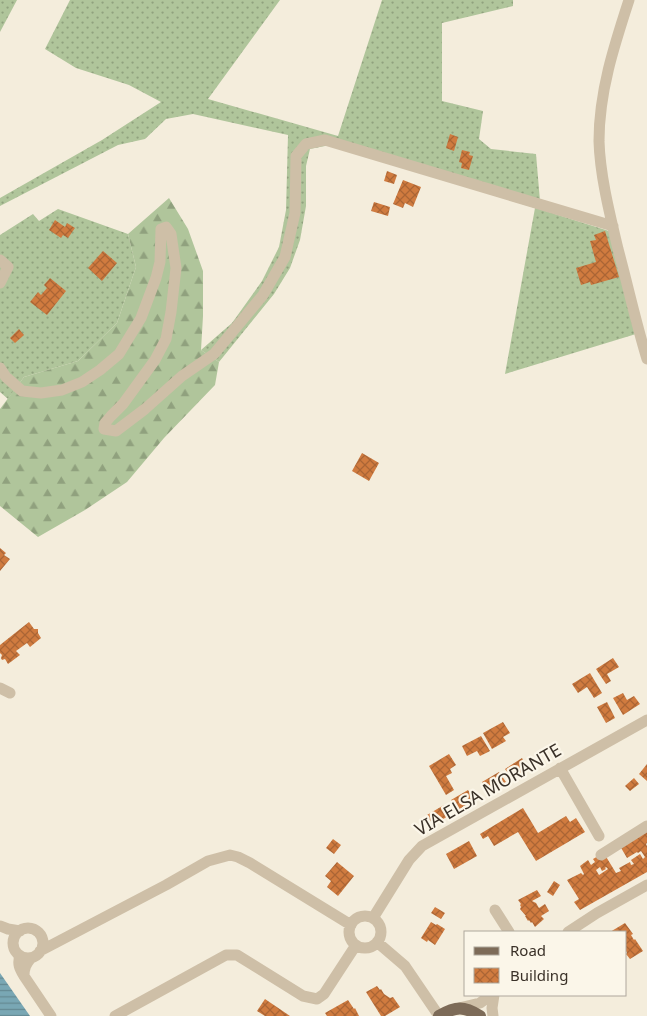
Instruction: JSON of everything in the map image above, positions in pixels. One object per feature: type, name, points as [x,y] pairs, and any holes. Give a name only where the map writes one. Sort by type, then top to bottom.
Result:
[{"type":"main road","points":[[439,1016],[449,1010],[459,1008],[471,1010],[480,1016]]},
{"type":"street","points":[[629,0],[608,70],[599,141],[603,176],[613,226],[647,359]]},
{"type":"street","points":[[0,368],[6,378],[22,391],[41,393],[62,390],[82,382],[119,354],[141,318],[156,278],[160,262],[161,229],[166,227],[171,234],[176,268],[166,339],[155,360],[124,404],[105,423],[104,428],[116,431],[146,409],[182,376],[214,354],[263,295],[285,257],[295,213],[296,156],[306,144],[325,140],[613,226]]},
{"type":"street","points":[[0,260],[8,267],[0,283]]},
{"type":"street","name":"VIA ELSA MORANTE","points":[[373,918],[409,860],[422,846],[647,720]]},
{"type":"street","points":[[560,768],[599,836]]},
{"type":"street","points":[[601,855],[647,826]]},
{"type":"street","points":[[0,933],[13,944],[16,953],[30,955],[166,885],[208,861],[230,855],[238,856],[351,925]]},
{"type":"street","points":[[570,931],[647,885]]},
{"type":"street","points":[[495,910],[508,931]]},
{"type":"street","points":[[363,916],[373,918],[380,927],[380,937],[377,942],[365,948],[356,945],[349,934],[351,925],[363,916]]},
{"type":"street","points":[[0,926],[20,931],[31,929],[46,938],[61,940]]},
{"type":"street","points":[[13,944],[15,937],[20,931]]},
{"type":"street","points":[[40,935],[43,943],[30,955],[24,976],[52,1016]]},
{"type":"street","points":[[377,942],[405,966],[439,1016]]},
{"type":"street","points":[[115,1016],[226,955],[237,955],[303,996],[317,999],[324,994],[356,945]]},
{"type":"street","points":[[459,1008],[480,1003],[491,996]]},
{"type":"street","points":[[493,996],[493,1016]]},
{"type":"green space","points":[[0,0],[17,0],[0,32]]},
{"type":"green space","points":[[70,0],[280,0],[208,99],[338,136],[382,0],[513,0],[513,6],[442,23],[442,101],[483,111],[479,139],[491,149],[536,154],[540,201],[536,208],[609,231],[636,334],[505,374],[535,208],[330,145],[310,149],[306,166],[306,206],[300,240],[290,268],[274,294],[219,362],[201,350],[232,323],[262,281],[279,247],[286,210],[288,135],[193,114],[166,119],[145,139],[118,145],[0,206],[0,198],[102,140],[161,102],[129,85],[76,68],[45,49]]},
{"type":"green space","points":[[169,198],[188,229],[203,271],[201,350],[219,362],[215,385],[164,438],[127,482],[85,510],[38,537],[0,506],[0,409],[24,377],[78,361],[117,323],[136,267],[128,234]]},
{"type":"green space","points":[[58,209],[128,234],[136,267],[117,323],[78,361],[24,377],[8,399],[0,392],[0,235],[33,214],[39,221]]},
{"type":"water","points":[[0,973],[30,1016],[0,1016]]},
{"type":"building","points":[[450,134],[458,137],[454,151],[446,148]]},
{"type":"building","points":[[462,150],[470,152],[469,155],[473,156],[469,170],[461,168],[462,163],[459,162]]},
{"type":"building","points":[[387,171],[397,175],[394,184],[384,181]]},
{"type":"building","points":[[403,180],[421,187],[413,207],[405,203],[403,208],[393,204]]},
{"type":"building","points":[[374,202],[390,207],[388,216],[371,211]]},
{"type":"building","points":[[55,220],[65,227],[67,223],[75,228],[68,238],[63,235],[61,238],[49,230]]},
{"type":"building","points":[[605,231],[619,277],[591,285],[590,282],[581,285],[576,268],[596,262],[590,241],[596,240],[594,235]]},
{"type":"building","points":[[103,251],[117,263],[102,281],[88,268]]},
{"type":"building","points":[[50,278],[66,291],[47,315],[30,302],[38,292],[41,295],[47,288],[44,285]]},
{"type":"building","points":[[19,329],[24,335],[15,343],[10,338]]},
{"type":"building","points":[[362,453],[379,463],[369,481],[352,471]]},
{"type":"building","points":[[0,548],[6,553],[4,555],[10,559],[0,571]]},
{"type":"building","points":[[29,622],[34,629],[38,629],[41,638],[30,647],[27,643],[16,651],[20,655],[8,664],[5,659],[2,660],[1,658],[0,645]]},
{"type":"building","points":[[613,658],[619,667],[607,674],[611,681],[606,684],[596,669]]},
{"type":"building","points":[[590,673],[602,693],[594,698],[587,687],[578,693],[572,684]]},
{"type":"building","points":[[623,693],[627,700],[634,696],[640,704],[623,715],[613,698]]},
{"type":"building","points":[[607,702],[615,718],[606,723],[597,707]]},
{"type":"building","points":[[503,722],[510,733],[503,737],[506,741],[492,749],[483,733]]},
{"type":"building","points":[[481,736],[490,751],[480,756],[477,751],[467,756],[462,746]]},
{"type":"building","points":[[449,754],[456,765],[450,769],[452,773],[446,776],[454,790],[446,795],[429,766]]},
{"type":"building","points":[[522,758],[528,769],[512,779],[505,769]]},
{"type":"building","points":[[647,764],[647,781],[639,774]]},
{"type":"building","points":[[499,772],[506,782],[489,792],[482,782]]},
{"type":"building","points":[[634,778],[639,784],[630,791],[625,786]]},
{"type":"building","points":[[468,790],[474,800],[458,810],[451,800]]},
{"type":"building","points":[[444,805],[450,815],[433,825],[427,815]]},
{"type":"building","points":[[523,808],[538,833],[566,816],[570,822],[576,818],[585,832],[536,861],[518,832],[494,846],[488,836],[483,839],[480,834]]},
{"type":"building","points":[[647,828],[647,872],[580,910],[574,902],[579,899],[567,880],[581,873],[584,874],[580,866],[588,860],[591,865],[595,862],[593,859],[600,855],[605,855],[616,873],[621,871],[619,868],[630,862],[631,865],[634,864],[631,860],[640,854],[643,859],[645,857],[641,851],[627,858],[620,846]],"holes":[[[600,867],[602,871],[606,867],[608,869],[599,875],[596,870]]]},
{"type":"building","points":[[333,839],[341,845],[334,854],[326,848]]},
{"type":"building","points":[[469,841],[477,856],[454,869],[446,854]]},
{"type":"building","points":[[337,862],[354,876],[338,896],[327,887],[331,881],[325,876]]},
{"type":"building","points":[[554,881],[560,885],[553,896],[547,892]]},
{"type":"building","points":[[537,890],[541,896],[532,901],[539,908],[545,904],[549,911],[541,916],[544,919],[535,927],[532,922],[528,921],[520,909],[521,904],[518,900]]},
{"type":"building","points":[[435,907],[445,913],[441,919],[431,913]]},
{"type":"building","points":[[431,922],[445,929],[435,945],[421,938]]},
{"type":"building","points":[[625,923],[633,934],[631,935],[634,940],[643,951],[630,959],[627,955],[627,931],[612,931]]},
{"type":"building","points":[[377,986],[384,994],[390,998],[393,997],[400,1007],[385,1016],[381,1016],[366,992]]},
{"type":"building","points":[[265,999],[290,1016],[265,1016],[257,1011]]},
{"type":"building","points":[[348,1000],[359,1016],[327,1016],[325,1013]]}]
